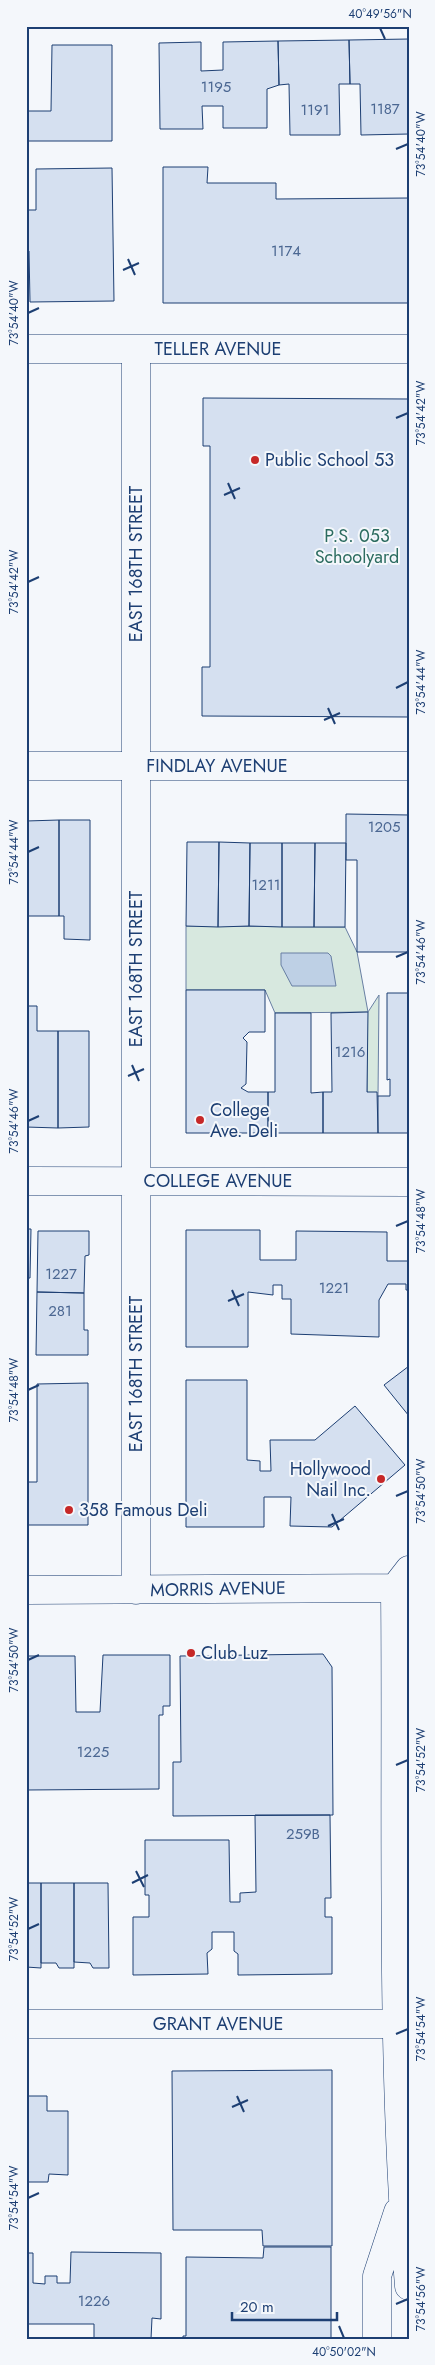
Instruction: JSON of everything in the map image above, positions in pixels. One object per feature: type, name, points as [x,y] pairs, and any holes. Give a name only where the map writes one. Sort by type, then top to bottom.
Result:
[{"type":"street","name":"TELLER AVENUE","points":[[26,349],[409,349]]},
{"type":"street","name":"EAST 168TH STREET","points":[[136,349],[136,1590]]},
{"type":"street","name":"FINDLAY AVENUE","points":[[26,766],[409,766]]},
{"type":"street","name":"COLLEGE AVENUE","points":[[26,1181],[409,1182]]},
{"type":"street","name":"MORRIS AVENUE","points":[[26,1590],[136,1590],[404,1582]]},
{"type":"street","points":[[404,1582],[403,2024],[405,2208],[409,2286]]},
{"type":"street","name":"GRANT AVENUE","points":[[26,2024],[403,2024]]},
{"type":"street","points":[[377,2339],[377,2276],[405,2208]]},
{"type":"shaded area","points":[[186,926],[345,927],[357,952],[368,1012],[379,995],[378,1096],[367,1092],[367,1012],[275,1013],[265,990],[186,990]]},
{"type":"water","points":[[281,953],[328,953],[331,956],[336,986],[292,986],[281,965]]},
{"type":"building","points":[[409,39],[409,134],[361,135],[360,84],[350,84],[349,40]]},
{"type":"building","points":[[349,40],[350,84],[339,84],[340,135],[290,135],[289,84],[279,85],[278,41]]},
{"type":"building","points":[[278,41],[279,85],[267,89],[267,128],[223,128],[223,106],[202,106],[203,129],[160,129],[159,43],[201,42],[201,71],[223,70],[223,42]]},
{"type":"building","points":[[52,45],[112,45],[112,141],[26,141],[26,111],[51,111]]},
{"type":"building","points":[[163,167],[208,167],[207,183],[276,183],[276,199],[409,198],[409,303],[163,303]]},
{"type":"building","points":[[112,168],[114,301],[30,302],[29,251],[26,251],[26,210],[36,210],[36,169]]},
{"type":"building","points":[[203,398],[409,399],[409,717],[202,716],[202,667],[210,667],[210,446],[203,446]]},
{"type":"building","points":[[26,419],[28,419],[27,524],[26,524]]},
{"type":"building","points":[[27,594],[27,698],[26,698]]},
{"type":"building","points":[[346,814],[409,815],[409,952],[357,952],[357,860],[346,860]]},
{"type":"building","points":[[59,820],[90,820],[90,940],[64,939],[64,916],[59,916]]},
{"type":"building","points":[[59,820],[59,916],[27,916],[26,821]]},
{"type":"building","points":[[187,842],[219,842],[218,927],[186,926]]},
{"type":"building","points":[[219,842],[250,843],[249,926],[218,927]]},
{"type":"building","points":[[250,843],[282,843],[282,927],[249,926]]},
{"type":"building","points":[[282,843],[315,843],[314,927],[282,927]]},
{"type":"building","points":[[315,843],[346,843],[345,927],[314,927]]},
{"type":"building","points":[[186,990],[265,990],[265,1032],[249,1032],[243,1038],[247,1042],[246,1084],[241,1088],[248,1092],[268,1092],[268,1133],[186,1133]]},
{"type":"building","points":[[387,993],[409,993],[409,1133],[378,1133],[378,1096],[390,1096],[390,1079],[387,1080]]},
{"type":"building","points":[[26,1006],[37,1006],[37,1031],[58,1031],[58,1128],[26,1127]]},
{"type":"building","points":[[368,1012],[367,1092],[377,1092],[378,1133],[323,1133],[323,1092],[332,1092],[331,1013]]},
{"type":"building","points":[[275,1013],[311,1013],[311,1093],[323,1092],[323,1133],[268,1133],[268,1092],[275,1092]]},
{"type":"building","points":[[58,1031],[89,1031],[89,1127],[58,1128]]},
{"type":"building","points":[[26,1229],[31,1229],[30,1278],[26,1278]]},
{"type":"building","points":[[186,1230],[260,1230],[260,1260],[296,1260],[296,1231],[387,1232],[387,1261],[409,1261],[409,1290],[406,1290],[406,1284],[388,1284],[379,1300],[379,1337],[291,1334],[291,1299],[282,1299],[282,1285],[273,1285],[273,1295],[248,1292],[248,1347],[186,1347]]},
{"type":"building","points":[[38,1231],[89,1231],[89,1255],[85,1256],[84,1293],[37,1292]]},
{"type":"building","points":[[37,1292],[84,1293],[84,1330],[88,1330],[88,1355],[36,1355]]},
{"type":"building","points":[[409,1366],[409,1416],[384,1385]]},
{"type":"building","points":[[186,1380],[247,1380],[247,1460],[260,1461],[260,1471],[271,1471],[270,1440],[315,1440],[355,1406],[405,1465],[332,1527],[290,1526],[291,1497],[264,1497],[264,1527],[186,1527]]},
{"type":"building","points":[[88,1383],[88,1525],[26,1525],[26,1482],[37,1482],[37,1384]]},
{"type":"building","points":[[323,1654],[332,1667],[333,1815],[173,1816],[173,1762],[181,1762],[180,1656]]},
{"type":"building","points":[[103,1655],[170,1655],[170,1706],[163,1706],[163,1715],[159,1715],[159,1789],[26,1790],[26,1656],[75,1656],[76,1712],[100,1712]]},
{"type":"building","points":[[255,1815],[330,1815],[331,1898],[325,1898],[325,1917],[332,1917],[332,1974],[238,1975],[238,1954],[234,1951],[234,1932],[212,1932],[212,1949],[207,1953],[208,1974],[133,1975],[133,1917],[149,1917],[149,1895],[145,1895],[145,1840],[229,1840],[230,1902],[240,1902],[240,1893],[256,1892]]},
{"type":"building","points":[[26,1883],[41,1883],[41,1968],[26,1967]]},
{"type":"building","points":[[41,1883],[74,1883],[74,1968],[59,1968],[56,1963],[41,1963]]},
{"type":"building","points":[[74,1883],[108,1883],[109,1968],[93,1968],[90,1963],[74,1962]]},
{"type":"building","points":[[332,2070],[332,2246],[263,2246],[262,2230],[173,2230],[172,2071]]},
{"type":"building","points":[[26,2096],[47,2096],[47,2111],[68,2111],[68,2175],[49,2174],[48,2182],[26,2182]]},
{"type":"building","points":[[264,2247],[331,2247],[331,2339],[183,2339],[183,2336],[186,2336],[186,2257],[263,2258]]},
{"type":"building","points":[[71,2252],[161,2253],[161,2319],[152,2318],[151,2339],[94,2339],[94,2324],[26,2324],[26,2253],[33,2253],[33,2283],[45,2284],[45,2276],[57,2276],[57,2283],[70,2283]]},
{"type":"place","name":"Public School 53","points":[[255,460]]},
{"type":"place","name":"College Ave. Deli","points":[[200,1120]]},
{"type":"place","name":"Hollywood Nail Inc.","points":[[381,1479]]},
{"type":"place","name":"358 Famous Deli","points":[[69,1510]]},
{"type":"place","name":"Club Luz","points":[[191,1653]]},
{"type":"park label","name":"P.S. 053 Schoolyard","points":[[357,546]]}]
